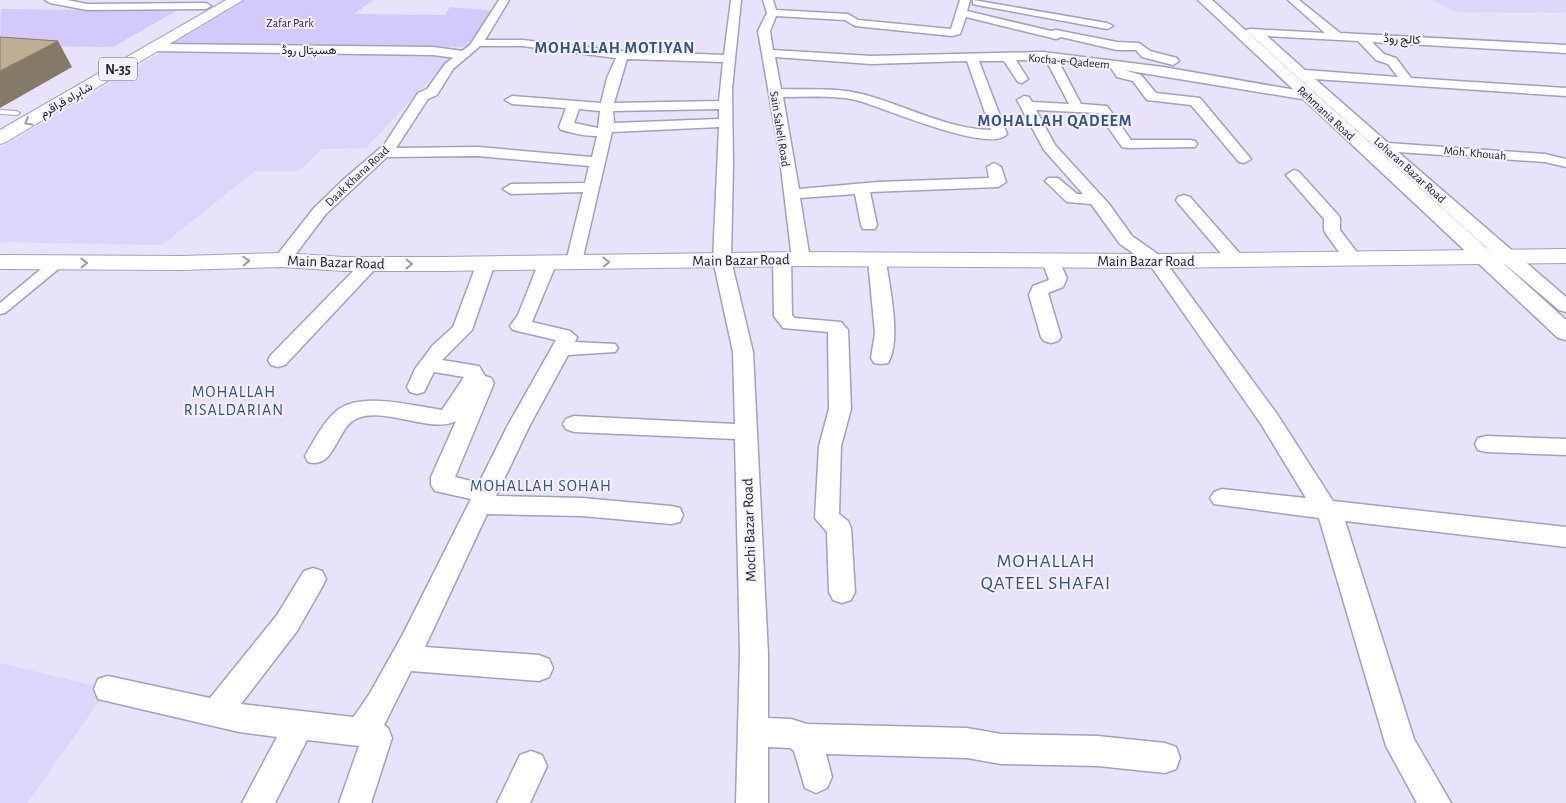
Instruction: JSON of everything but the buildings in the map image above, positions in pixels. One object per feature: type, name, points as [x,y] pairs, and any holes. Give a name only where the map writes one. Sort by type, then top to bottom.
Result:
[{"type":"main road","name":"شاہراہ قراقرم","points":[[0,138],[236,0]]},
{"type":"main road","name":"شاہراہ قراقرم","points":[[0,122],[211,3]]},
{"type":"main road","name":"Main Bazar Road","points":[[0,262],[182,263],[282,260],[370,264],[792,259],[1156,261],[1566,256]]},
{"type":"street","points":[[50,0],[87,7],[211,3]]},
{"type":"street","name":"Daak Khana Road","points":[[282,260],[320,211],[348,183],[389,148],[424,96],[432,92],[449,67],[477,43],[504,0]]},
{"type":"street","points":[[722,260],[726,164],[725,105],[728,59],[736,0]]},
{"type":"street","name":"Rehmania Road","points":[[1204,0],[1246,32],[1308,96],[1481,256]]},
{"type":"street","points":[[1293,0],[1336,36]]},
{"type":"street","points":[[770,7],[848,17],[855,23],[952,33],[956,32],[963,4]]},
{"type":"street","points":[[963,4],[1001,20],[1056,36],[1056,33],[1117,46],[1139,47],[1146,54],[1171,59],[1176,65],[1235,73]]},
{"type":"street","points":[[963,4],[1004,6],[1107,26]]},
{"type":"street","name":"Sain Saheli Road","points":[[770,7],[764,31],[791,194],[792,259],[783,316],[785,321],[790,324],[834,326],[838,330],[840,409],[830,446],[827,518],[839,528],[842,592]]},
{"type":"street","points":[[1001,20],[998,39],[1004,56],[1022,79]]},
{"type":"street","name":"کالج روڈ","points":[[1246,32],[1566,49]]},
{"type":"street","name":"Loharan Bazar Road","points":[[1246,32],[1302,74],[1506,256],[1566,306]]},
{"type":"street","points":[[1360,37],[1380,57],[1392,61],[1408,82]]},
{"type":"street","points":[[477,43],[555,45],[623,55],[728,59]]},
{"type":"street","points":[[1055,44],[1067,48],[1063,59]]},
{"type":"street","name":"ھسپتال روڈ","points":[[156,48],[433,51],[463,55]]},
{"type":"street","name":"Kocha-e-Qadeem","points":[[768,53],[871,60],[1004,56],[1050,57],[1115,65],[1308,96]]},
{"type":"street","points":[[575,262],[607,122],[605,106],[614,80],[614,70],[623,55]]},
{"type":"street","points":[[775,94],[858,97],[940,124],[972,132],[1000,134],[971,57]]},
{"type":"street","points":[[1050,57],[1075,103]]},
{"type":"street","points":[[1115,65],[1121,74],[1137,78],[1152,97],[1195,101],[1244,159]]},
{"type":"street","points":[[1302,74],[1566,92]]},
{"type":"street","points":[[512,100],[559,103],[564,106],[725,105]]},
{"type":"street","points":[[1190,144],[1127,144],[1102,109],[1026,103],[1049,147],[1095,199],[1126,240],[1156,261],[1269,419],[1333,521],[1357,606],[1401,746],[1435,803]]},
{"type":"street","points":[[574,106],[566,127],[582,128],[583,132],[724,124]]},
{"type":"street","points":[[556,160],[566,135]]},
{"type":"street","name":"Moh. Khouah","points":[[1384,147],[1545,158],[1566,163]]},
{"type":"street","points":[[383,153],[491,152],[556,160],[599,162]]},
{"type":"street","points":[[791,194],[998,182],[994,167]]},
{"type":"street","points":[[1294,175],[1332,218],[1332,230],[1353,258]]},
{"type":"street","points":[[1053,180],[1073,199],[1095,199]]},
{"type":"street","points":[[511,189],[593,187]]},
{"type":"street","points":[[862,189],[869,225]]},
{"type":"street","points":[[1184,200],[1236,260]]},
{"type":"street","points":[[1481,256],[1566,333]]},
{"type":"street","name":"Mochi Bazar Road","points":[[722,260],[743,352],[754,654],[752,803]]},
{"type":"street","points":[[877,260],[885,333],[881,358]]},
{"type":"street","points":[[1051,261],[1058,278],[1057,283],[1039,290],[1038,295],[1051,337]]},
{"type":"street","points":[[539,668],[413,659],[409,653],[414,639],[483,499],[566,340],[567,337],[563,335],[520,326],[527,315],[548,262]]},
{"type":"street","points":[[0,310],[57,263]]},
{"type":"street","points":[[417,387],[428,365],[440,349],[462,330],[486,263]]},
{"type":"street","points":[[278,360],[370,264]]},
{"type":"street","points":[[560,349],[608,348]]},
{"type":"street","points":[[428,365],[463,368],[472,371],[475,376]]},
{"type":"street","points":[[475,376],[484,376],[485,379],[443,477],[443,485],[483,499],[671,516]]},
{"type":"street","points":[[316,456],[347,414],[357,410],[370,408],[445,418],[449,416],[454,412],[475,376]]},
{"type":"street","points":[[574,424],[745,432]]},
{"type":"street","points":[[1486,444],[1566,447]]},
{"type":"street","points":[[1222,498],[1566,537]]},
{"type":"street","points":[[216,713],[287,623],[313,578]]},
{"type":"street","points":[[108,689],[216,713],[358,732],[363,729],[373,716],[402,657],[414,639]]},
{"type":"street","points":[[258,803],[300,725]]},
{"type":"street","points":[[355,803],[376,738],[363,729]]},
{"type":"street","points":[[753,733],[794,733],[805,739],[967,743],[1001,749],[1098,751],[1165,758]]},
{"type":"street","points":[[805,739],[811,749],[816,777]]},
{"type":"street","points":[[513,803],[531,766]]},
{"type":"lane","points":[[0,112],[17,113]]},
{"type":"shaded area","points":[[1432,0],[1566,0],[1566,13],[1456,12]]},
{"type":"shaded area","points":[[160,53],[452,56],[366,148],[322,149],[299,171],[255,171],[162,245],[0,242],[0,148]]},
{"type":"shaded area","points":[[0,663],[108,689],[27,803],[0,803]]},
{"type":"green space","name":"Zafar Park","points":[[244,0],[373,0],[354,14],[445,15],[450,7],[497,11],[472,47],[169,45]]},
{"type":"green space","points":[[1,9],[176,11],[113,47],[0,46]]},
{"type":"district","name":"MOHALLAH MOTIYAN","points":[[615,47]]},
{"type":"district","name":"MOHALLAH QADEEM","points":[[1055,120]]},
{"type":"district","name":"MOHALLAH RISALDARIAN","points":[[234,400]]},
{"type":"district","name":"MOHALLAH SOHAH","points":[[541,485]]},
{"type":"district","name":"MOHALLAH QATEEL SHAFAI","points":[[1046,571]]}]
